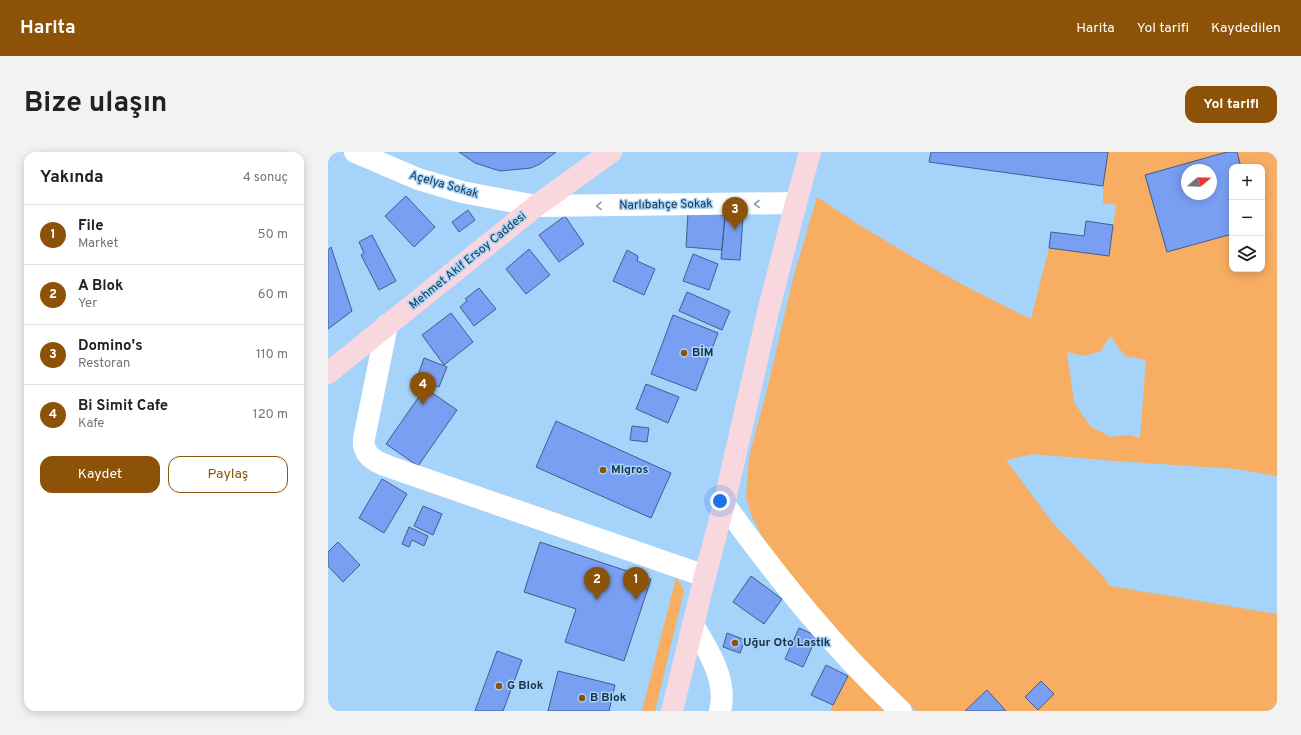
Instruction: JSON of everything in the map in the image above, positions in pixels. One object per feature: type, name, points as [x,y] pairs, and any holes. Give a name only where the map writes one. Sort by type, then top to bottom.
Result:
[{"type":"main road","name":"Mehmet Akif Ersoy Caddesi","points":[[328,373],[536,206],[611,152]]},
{"type":"main road","points":[[672,711],[724,504],[768,312],[810,152]]},
{"type":"street","name":"Açelya Sokak","points":[[355,152],[425,181],[462,192],[536,206]]},
{"type":"street","name":"Narlıbahçe Sokak","points":[[536,206],[796,203]]},
{"type":"street","points":[[388,325],[364,445],[368,455],[376,462],[705,576]]},
{"type":"street","points":[[724,504],[758,551],[814,620],[874,686],[901,711]]},
{"type":"street","points":[[693,624],[713,659],[721,683],[720,711]]},
{"type":"shaded area","points":[[1108,152],[1277,152],[1277,476],[1237,469],[1033,454],[1006,460],[1051,521],[1101,574],[1110,586],[1277,614],[1277,711],[916,711],[862,659],[785,572],[766,544],[752,517],[746,497],[749,457],[767,390],[793,279],[817,197],[895,247],[976,292],[1031,319],[1049,248],[1109,256],[1116,205],[1103,203],[1103,186]],"holes":[[[1110,336],[1125,356],[1146,360],[1140,438],[1129,435],[1111,437],[1090,426],[1074,402],[1067,352],[1085,356],[1101,351]]]},
{"type":"shaded area","points":[[676,578],[684,591],[655,711],[642,711]]},
{"type":"shaded area","points":[[849,672],[882,708],[884,711],[830,711]]},
{"type":"building","points":[[459,152],[556,152],[540,164],[531,168],[500,171],[475,163]]},
{"type":"building","points":[[931,152],[1108,152],[1103,186],[929,162]]},
{"type":"building","points":[[1227,152],[1237,152],[1240,164],[1229,164],[1229,235],[1167,252],[1145,175],[1181,165],[1181,200],[1217,200],[1217,164],[1184,164]]},
{"type":"building","points":[[406,196],[435,227],[414,247],[385,216]]},
{"type":"building","points":[[468,210],[475,220],[459,232],[452,222]]},
{"type":"building","points":[[688,212],[725,215],[722,250],[686,247]]},
{"type":"building","points":[[725,215],[743,216],[740,260],[721,259]]},
{"type":"building","points":[[565,216],[584,244],[559,262],[539,235]]},
{"type":"building","points":[[1086,221],[1113,225],[1109,256],[1049,248],[1051,232],[1084,236]]},
{"type":"building","points":[[372,235],[396,281],[379,290],[361,255],[364,253],[359,242]]},
{"type":"building","points":[[331,247],[352,311],[328,329],[328,250]]},
{"type":"building","points":[[529,249],[550,275],[526,294],[506,269]]},
{"type":"building","points":[[627,250],[638,256],[637,261],[655,269],[644,295],[613,281]]},
{"type":"building","points":[[693,254],[718,264],[709,290],[683,281]]},
{"type":"building","points":[[479,288],[496,309],[474,326],[460,307],[467,301],[465,299]]},
{"type":"building","points":[[687,292],[730,311],[722,330],[679,311]]},
{"type":"building","points":[[451,313],[473,342],[444,365],[422,335]]},
{"type":"building","points":[[673,315],[718,333],[696,391],[651,374]]},
{"type":"building","points":[[424,358],[447,367],[439,387],[417,378]]},
{"type":"building","points":[[646,384],[679,397],[668,423],[636,409]]},
{"type":"building","points":[[425,388],[457,410],[418,466],[386,444]]},
{"type":"building","points":[[556,421],[671,473],[651,518],[536,467]]},
{"type":"building","points":[[632,426],[649,428],[647,442],[630,440]]},
{"type":"building","points":[[382,479],[407,494],[384,533],[359,518]]},
{"type":"building","points":[[423,506],[442,514],[433,535],[414,526]]},
{"type":"building","points":[[409,527],[428,536],[424,546],[412,540],[409,547],[402,544]]},
{"type":"building","points":[[338,542],[360,565],[343,582],[328,566],[328,552]]},
{"type":"building","points":[[540,542],[651,579],[624,661],[565,642],[576,609],[524,592]]},
{"type":"building","points":[[751,576],[782,599],[764,624],[733,602]]},
{"type":"building","points":[[799,628],[817,636],[803,667],[785,659]]},
{"type":"building","points":[[727,633],[745,640],[740,653],[723,647]]},
{"type":"building","name":"G Blok","points":[[497,651],[522,660],[503,711],[475,711]]},
{"type":"building","points":[[826,665],[848,676],[833,705],[811,695]]},
{"type":"building","name":"B Blok","points":[[558,671],[615,685],[609,711],[548,711]]},
{"type":"building","points":[[1041,681],[1054,694],[1038,710],[1025,697]]},
{"type":"building","points":[[987,690],[1006,711],[965,711]]},
{"type":"place","name":"Domino's","points":[[735,230]]},
{"type":"place","name":"BİM","points":[[684,353]]},
{"type":"place","name":"Bi Simit Cafe","points":[[423,405]]},
{"type":"place","name":"Migros","points":[[603,470]]},
{"type":"place","name":"A Blok","points":[[597,600]]},
{"type":"place","name":"File","points":[[636,600]]},
{"type":"place","name":"Uğur Oto Lastik","points":[[735,643]]},
{"type":"place","name":"G Blok","points":[[499,686]]},
{"type":"place","name":"B Blok","points":[[582,698]]}]
